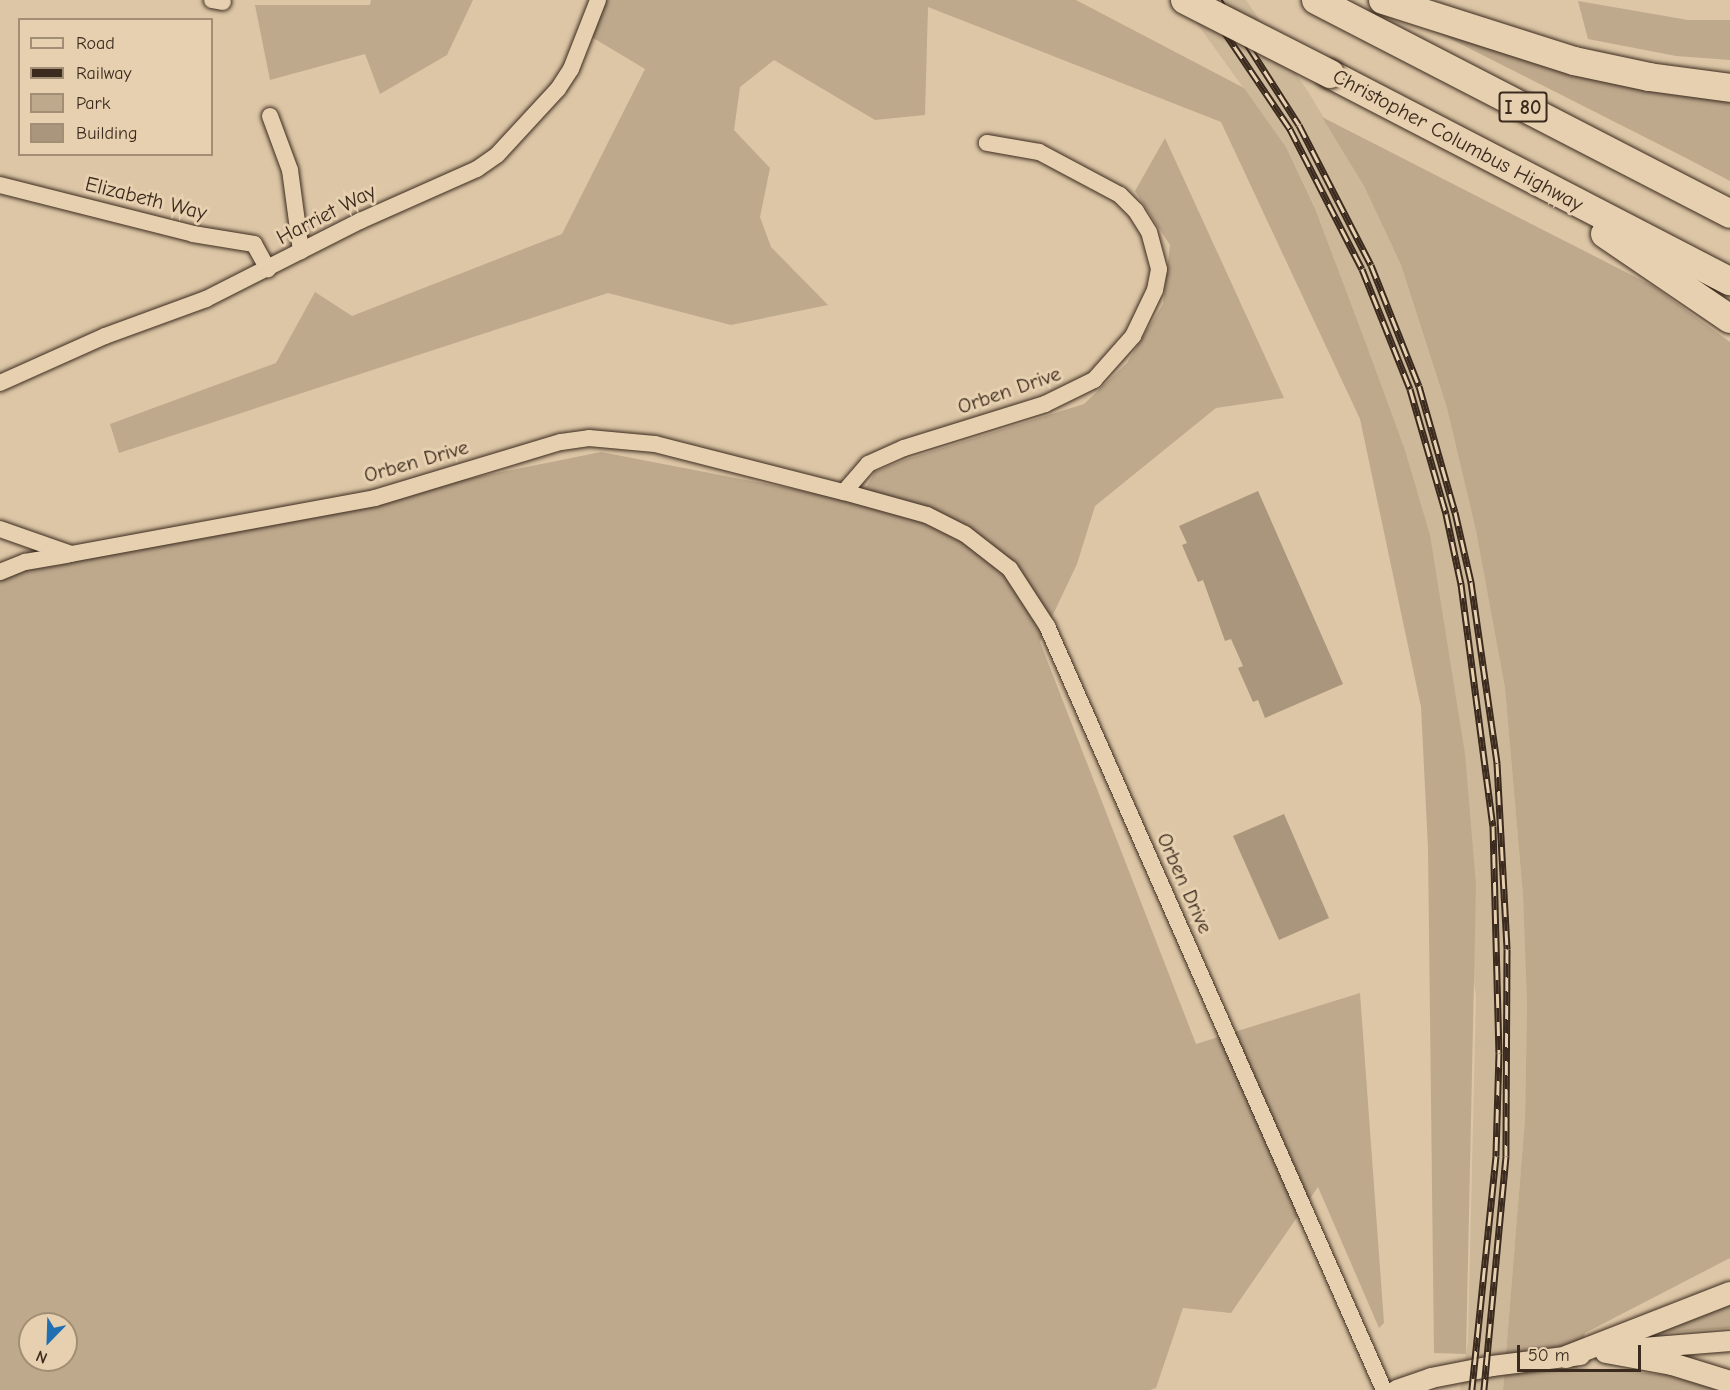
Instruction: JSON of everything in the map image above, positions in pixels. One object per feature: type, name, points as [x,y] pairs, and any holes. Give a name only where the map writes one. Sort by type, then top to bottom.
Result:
[{"type":"highway","name":"Christopher Columbus Highway","points":[[1185,0],[1730,281]]},
{"type":"highway","name":"I 80","points":[[1316,0],[1730,214]]},
{"type":"highway","points":[[1383,0],[1574,61],[1723,86]]},
{"type":"highway","points":[[1488,157],[1730,319]]},
{"type":"main road","points":[[1566,1358],[1730,1293]]},
{"type":"main road","points":[[1606,1352],[1681,1366],[1730,1382]]},
{"type":"street","name":"Harriet Way","points":[[0,383],[105,336],[206,299],[301,251],[477,169],[497,155],[558,89],[571,69],[598,0]]},
{"type":"street","points":[[270,116],[290,170],[301,251]]},
{"type":"street","name":"Orben Drive","points":[[844,492],[868,464],[904,447],[1045,404],[1094,380],[1133,336],[1155,290],[1159,269],[1153,242],[1136,211],[1120,195],[1039,152],[987,143]]},
{"type":"street","name":"Elizabeth Way","points":[[0,185],[193,234],[254,244],[268,268]]},
{"type":"street","name":"Orben Drive","points":[[0,529],[71,554],[375,498],[551,445],[590,438],[655,444],[844,492],[948,524],[991,552],[1029,594],[1384,1390]]},
{"type":"street","points":[[0,572],[25,562],[71,554]]},
{"type":"street","points":[[1397,1390],[1431,1378],[1492,1366],[1606,1352],[1730,1341]]},
{"type":"shaded area","points":[[1180,0],[1246,0],[1309,93],[1364,186],[1401,265],[1447,408],[1476,531],[1505,688],[1523,896],[1527,1006],[1525,1119],[1503,1390],[1460,1390],[1468,1341],[1476,996],[1404,447],[1315,207],[1286,147]]},
{"type":"green space","points":[[371,0],[473,0],[447,55],[380,94],[365,54],[270,80],[255,5],[370,5]]},
{"type":"green space","points":[[594,0],[1076,0],[1244,88],[1286,147],[1315,208],[1365,341],[1404,447],[1430,535],[1465,754],[1476,885],[1466,1354],[1434,1353],[1428,848],[1421,707],[1360,419],[1221,122],[928,7],[925,115],[875,120],[774,60],[740,87],[734,130],[770,168],[760,217],[771,247],[828,305],[731,325],[608,293],[119,453],[110,424],[276,363],[315,292],[352,316],[562,234],[645,69],[580,30]]},
{"type":"green space","points":[[1578,1],[1688,20],[1730,20],[1730,60],[1676,56],[1588,39]]},
{"type":"green space","points":[[1435,31],[1730,99],[1730,181],[1686,158]]},
{"type":"green space","points":[[1322,117],[1653,286],[1730,342],[1730,1258],[1585,1333],[1578,1368],[1685,1376],[1716,1390],[1503,1390],[1525,1119],[1527,1006],[1523,896],[1505,688],[1476,531],[1447,408],[1401,265],[1364,186]]},
{"type":"green space","points":[[1165,138],[1284,398],[1216,408],[1095,506],[1077,564],[1040,642],[1196,1044],[1360,993],[1384,1323],[1379,1328],[1318,1187],[1231,1313],[1183,1308],[1156,1388],[1150,1390],[0,1390],[0,573],[601,452],[839,498],[867,486],[875,472],[904,460],[1084,404],[1127,363],[1163,304],[1170,245],[1135,191]]},
{"type":"green space","points":[[1730,1305],[1730,1328],[1661,1333],[1660,1331]]},
{"type":"building","points":[[1258,491],[1343,684],[1265,718],[1258,700],[1253,702],[1238,668],[1243,666],[1231,639],[1225,641],[1203,580],[1198,582],[1182,545],[1187,543],[1179,526]]},
{"type":"building","points":[[1284,814],[1329,918],[1279,940],[1233,836]]},
{"type":"railway","points":[[1203,0],[1290,129],[1362,269],[1410,389],[1446,514],[1461,584],[1493,826],[1499,1053],[1496,1156],[1472,1390]]},
{"type":"railway","points":[[1219,0],[1299,125],[1371,265],[1419,386],[1455,512],[1471,582],[1497,763],[1507,949],[1506,1156],[1484,1390]]}]
